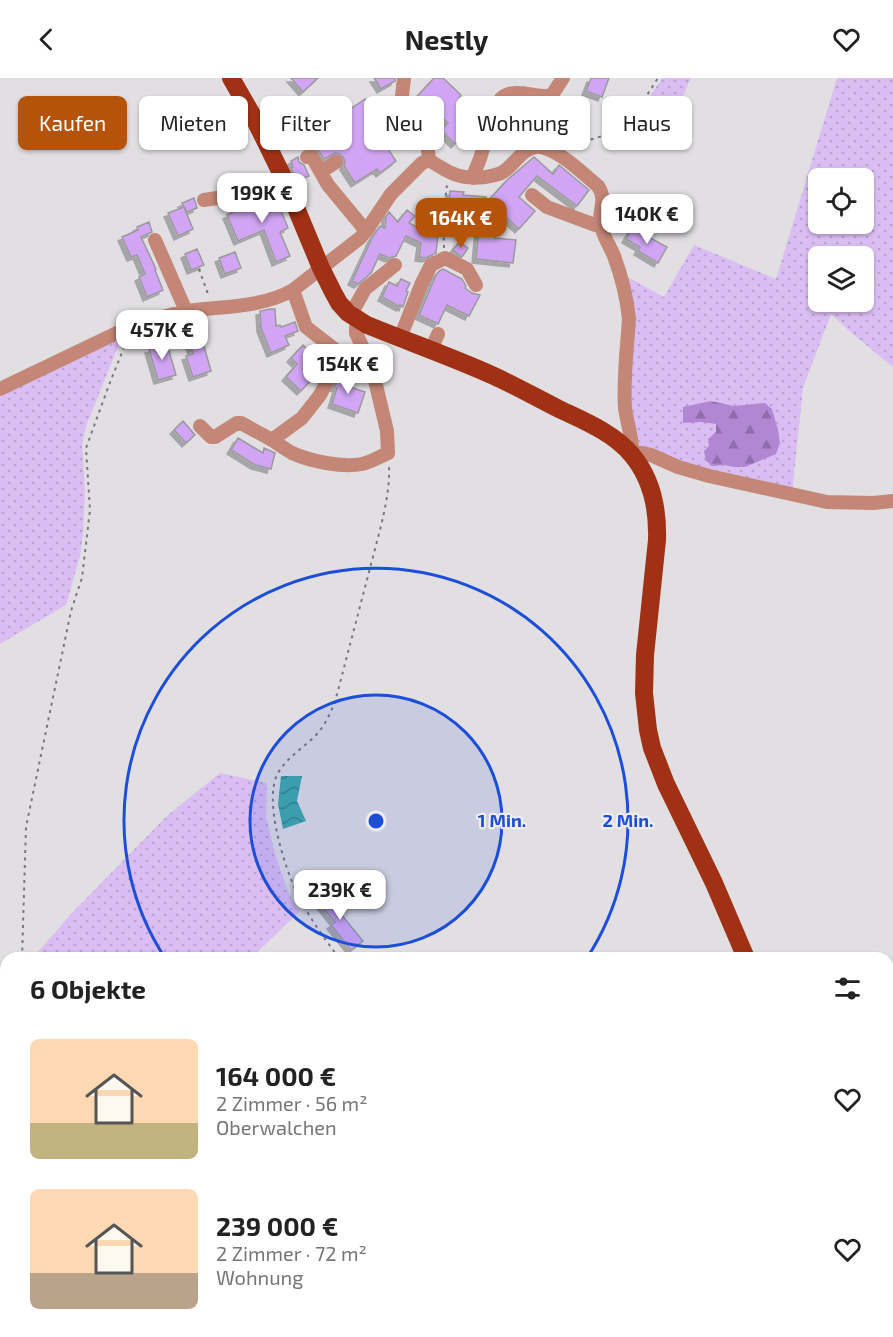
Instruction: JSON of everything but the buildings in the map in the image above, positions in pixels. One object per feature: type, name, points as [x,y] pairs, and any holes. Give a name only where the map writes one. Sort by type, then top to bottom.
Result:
[{"type":"main road","points":[[231,78],[284,179],[336,298],[353,317],[400,338],[435,342],[496,377],[588,424],[621,444],[632,454],[644,473],[653,493],[657,523],[645,655],[645,711],[650,739],[666,784],[743,952]]},
{"type":"street","points":[[404,78],[401,105],[406,116],[423,132],[427,141],[429,160]]},
{"type":"street","points":[[472,178],[482,154],[492,115],[499,101],[509,94],[516,93],[546,97],[552,95],[563,78]]},
{"type":"street","points":[[429,160],[461,177],[493,176],[503,172],[529,149],[542,147],[563,157],[602,191],[600,224],[615,258],[628,310],[624,386],[625,411],[632,454],[651,455],[678,467],[709,476],[827,502],[893,501]]},
{"type":"street","points":[[309,156],[328,185],[366,231]]},
{"type":"street","points":[[0,389],[133,327],[186,311],[259,303],[284,296],[360,238],[391,194],[422,163],[429,160]]},
{"type":"street","points":[[321,172],[336,162]]},
{"type":"street","points":[[204,200],[257,192],[284,179]]},
{"type":"street","points":[[532,195],[547,207],[595,225],[600,224]]},
{"type":"street","points":[[155,240],[186,311]]},
{"type":"street","points":[[400,338],[431,265],[445,258],[467,269],[476,285]]},
{"type":"street","points":[[200,426],[211,437],[215,437],[237,423],[241,423],[289,452],[304,458],[344,465],[360,465],[388,453],[387,431],[372,368],[356,333],[353,317],[355,307],[365,289],[395,265]]},
{"type":"street","points":[[272,440],[302,418],[320,395],[340,357],[333,348],[306,327],[293,290]]},
{"type":"path","points":[[590,140],[620,127],[639,106],[658,78]]},
{"type":"path","points":[[307,150],[309,156]]},
{"type":"path","points":[[563,157],[569,150]]},
{"type":"path","points":[[445,258],[443,217],[450,173]]},
{"type":"path","points":[[199,269],[212,309]]},
{"type":"path","points":[[22,952],[26,827],[71,611],[82,578],[90,510],[86,448],[108,385],[133,327]]},
{"type":"path","points":[[335,952],[306,910],[297,892],[281,844],[273,810],[272,794],[278,773],[287,761],[318,733],[335,702],[386,505],[389,477],[388,453]]},
{"type":"shaded area","points":[[662,78],[691,78],[683,96],[650,96]]},
{"type":"shaded area","points":[[837,78],[893,78],[893,367],[831,314],[803,388],[792,494],[705,476],[635,445],[626,413],[629,311],[620,273],[664,297],[694,245],[776,279],[808,174],[808,234],[874,234],[874,168],[810,168]]},
{"type":"shaded area","points":[[122,337],[86,426],[82,445],[85,492],[83,533],[80,556],[66,605],[0,644],[0,394]]},
{"type":"shaded area","points":[[220,773],[267,783],[266,816],[275,854],[289,894],[299,912],[257,952],[38,952],[70,915],[168,815]]},
{"type":"green space","points":[[711,401],[734,406],[765,403],[772,409],[778,430],[780,443],[776,454],[745,467],[713,466],[706,461],[704,451],[709,446],[708,439],[716,432],[716,424],[683,423],[683,407]]},
{"type":"water","points":[[281,776],[302,776],[297,801],[306,821],[283,829],[278,804]]}]
